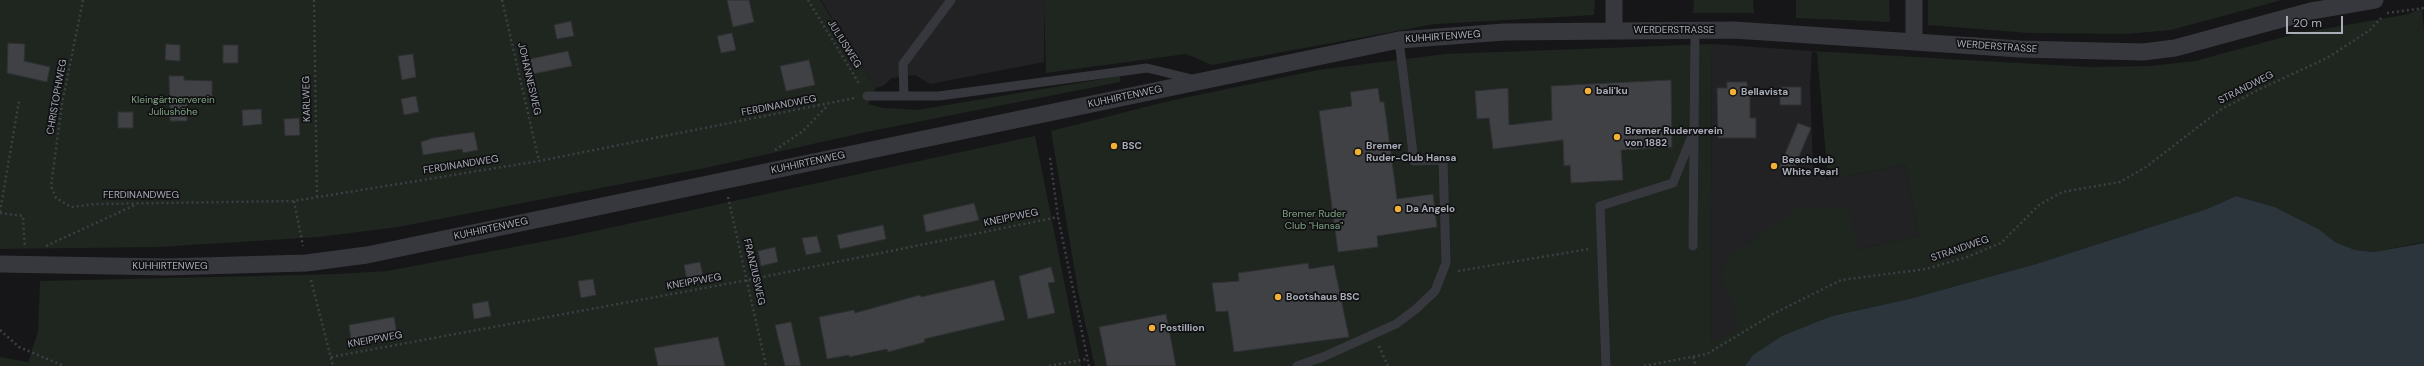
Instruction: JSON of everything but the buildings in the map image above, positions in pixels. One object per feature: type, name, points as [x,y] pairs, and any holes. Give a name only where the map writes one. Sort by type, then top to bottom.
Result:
[{"type":"street","points":[[1614,0],[1614,30]]},
{"type":"street","points":[[1914,0],[1914,41]]},
{"type":"street","name":"WERDERSTRASSE","points":[[1614,30],[1750,31],[2074,51],[2159,51],[2206,41],[2311,11],[2381,3]]},
{"type":"street","name":"KUHHIRTENWEG","points":[[0,264],[167,267],[306,263],[375,253],[1399,40],[1504,32],[1614,30]]},
{"type":"lane","points":[[904,96],[902,64],[950,0]]},
{"type":"lane","points":[[1693,246],[1695,30]]},
{"type":"lane","points":[[1297,366],[1396,324],[1416,309],[1435,291],[1446,262],[1443,160],[1414,161],[1399,40]]},
{"type":"lane","points":[[867,96],[939,96],[1147,68],[1198,81]]},
{"type":"lane","points":[[1606,366],[1600,206],[1673,183],[1694,131]]},
{"type":"path","name":"CHRISTOPHWEG","points":[[56,198],[52,186],[54,161],[62,104],[83,0]]},
{"type":"path","name":"KARLWEG","points":[[314,0],[317,197]]},
{"type":"path","name":"JOHANNESWEG","points":[[502,0],[539,161]]},
{"type":"path","name":"JULIUSWEG","points":[[808,0],[867,96]]},
{"type":"path","name":"STRANDWEG","points":[[1644,366],[1708,354],[1773,314],[1841,280],[1926,269],[1967,257],[2001,243],[2045,202],[2062,192],[2120,182],[2146,167],[2220,110],[2260,89],[2327,58],[2370,30],[2385,14],[2381,3]]},
{"type":"path","points":[[2385,14],[2424,8]]},
{"type":"path","name":"FERDINANDWEG","points":[[56,198],[71,207],[95,204],[294,201],[539,161],[867,96]]},
{"type":"path","points":[[19,101],[0,213],[23,216],[26,264]]},
{"type":"path","points":[[764,172],[769,154],[803,131],[828,104]]},
{"type":"path","points":[[1050,158],[1058,217],[1089,366]]},
{"type":"path","name":"FRANZIUSWEG","points":[[725,181],[766,366]]},
{"type":"path","points":[[294,201],[306,263],[333,366]]},
{"type":"path","points":[[26,264],[49,244],[138,204]]},
{"type":"path","name":"KNEIPPWEG","points":[[331,357],[748,280],[1058,217]]},
{"type":"path","points":[[1442,273],[1601,247]]},
{"type":"path","points":[[0,330],[19,347],[64,366]]},
{"type":"path","points":[[1373,334],[1388,366]]},
{"type":"path","points":[[1693,357],[1696,366]]},
{"type":"path","points":[[1049,366],[1087,358]]},
{"type":"shaded area","points":[[821,0],[1044,0],[1044,62],[930,84],[915,75],[892,78],[883,86],[876,88]]},
{"type":"shaded area","points":[[1712,44],[1812,51],[1810,84],[1813,166],[1828,179],[1905,165],[1919,236],[1858,249],[1863,278],[1710,343]]},
{"type":"shaded area","points":[[2236,196],[2275,207],[2320,230],[2335,242],[2355,250],[2374,252],[2424,243],[2424,366],[1745,366],[1753,355],[1782,336],[1832,316],[1909,299],[2036,264],[2207,209]]},
{"type":"green space","name":"Kleingärtnerverein Juliushöhe","points":[[0,0],[820,0],[876,88],[868,104],[883,108],[917,110],[1120,76],[1120,82],[871,131],[705,168],[398,227],[319,237],[158,247],[0,249]]},
{"type":"green space","points":[[1044,0],[1595,0],[1594,15],[1435,24],[1212,65],[1186,54],[1046,73]]},
{"type":"green space","points":[[1694,0],[1753,0],[1754,13],[1693,13]]},
{"type":"green space","points":[[1796,0],[1889,0],[1890,22],[1796,18]]},
{"type":"green space","points":[[1928,0],[2282,0],[2171,30],[2126,34],[2029,33],[1928,25]]},
{"type":"green space","name":"Bremer Ruder Club \"Hansa\"","points":[[2422,8],[2424,31],[2424,242],[2374,252],[2355,250],[2335,242],[2320,230],[2275,207],[2236,196],[2207,209],[2036,264],[1909,299],[1832,316],[1753,355],[1745,366],[1095,366],[1079,296],[1051,131],[1169,101],[1318,70],[1445,54],[1712,44],[1710,343],[1737,330],[1733,305],[1721,276],[1730,255],[1799,208],[1848,207],[1858,249],[1919,236],[1905,165],[1828,179],[1817,53],[1812,51],[2088,67],[2150,66],[2195,61],[2295,34],[2409,14]]},
{"type":"green space","points":[[1035,136],[1081,366],[0,366],[0,357],[28,362],[38,332],[40,281],[338,274],[387,271],[567,237]]},
{"type":"place","name":"bali'ku","points":[[1588,91]]},
{"type":"place","name":"Bellavista","points":[[1733,92]]},
{"type":"place","name":"Bremer Ruderverein von 1882","points":[[1617,137]]},
{"type":"place","name":"BSC","points":[[1114,146]]},
{"type":"place","name":"Bremer Ruder-Club Hansa","points":[[1358,152]]},
{"type":"place","name":"Beachclub White Pearl","points":[[1774,166]]},
{"type":"place","name":"Da Angelo","points":[[1398,209]]},
{"type":"place","name":"Bootshaus BSC","points":[[1278,297]]},
{"type":"place","name":"Postillion","points":[[1152,328]]}]
